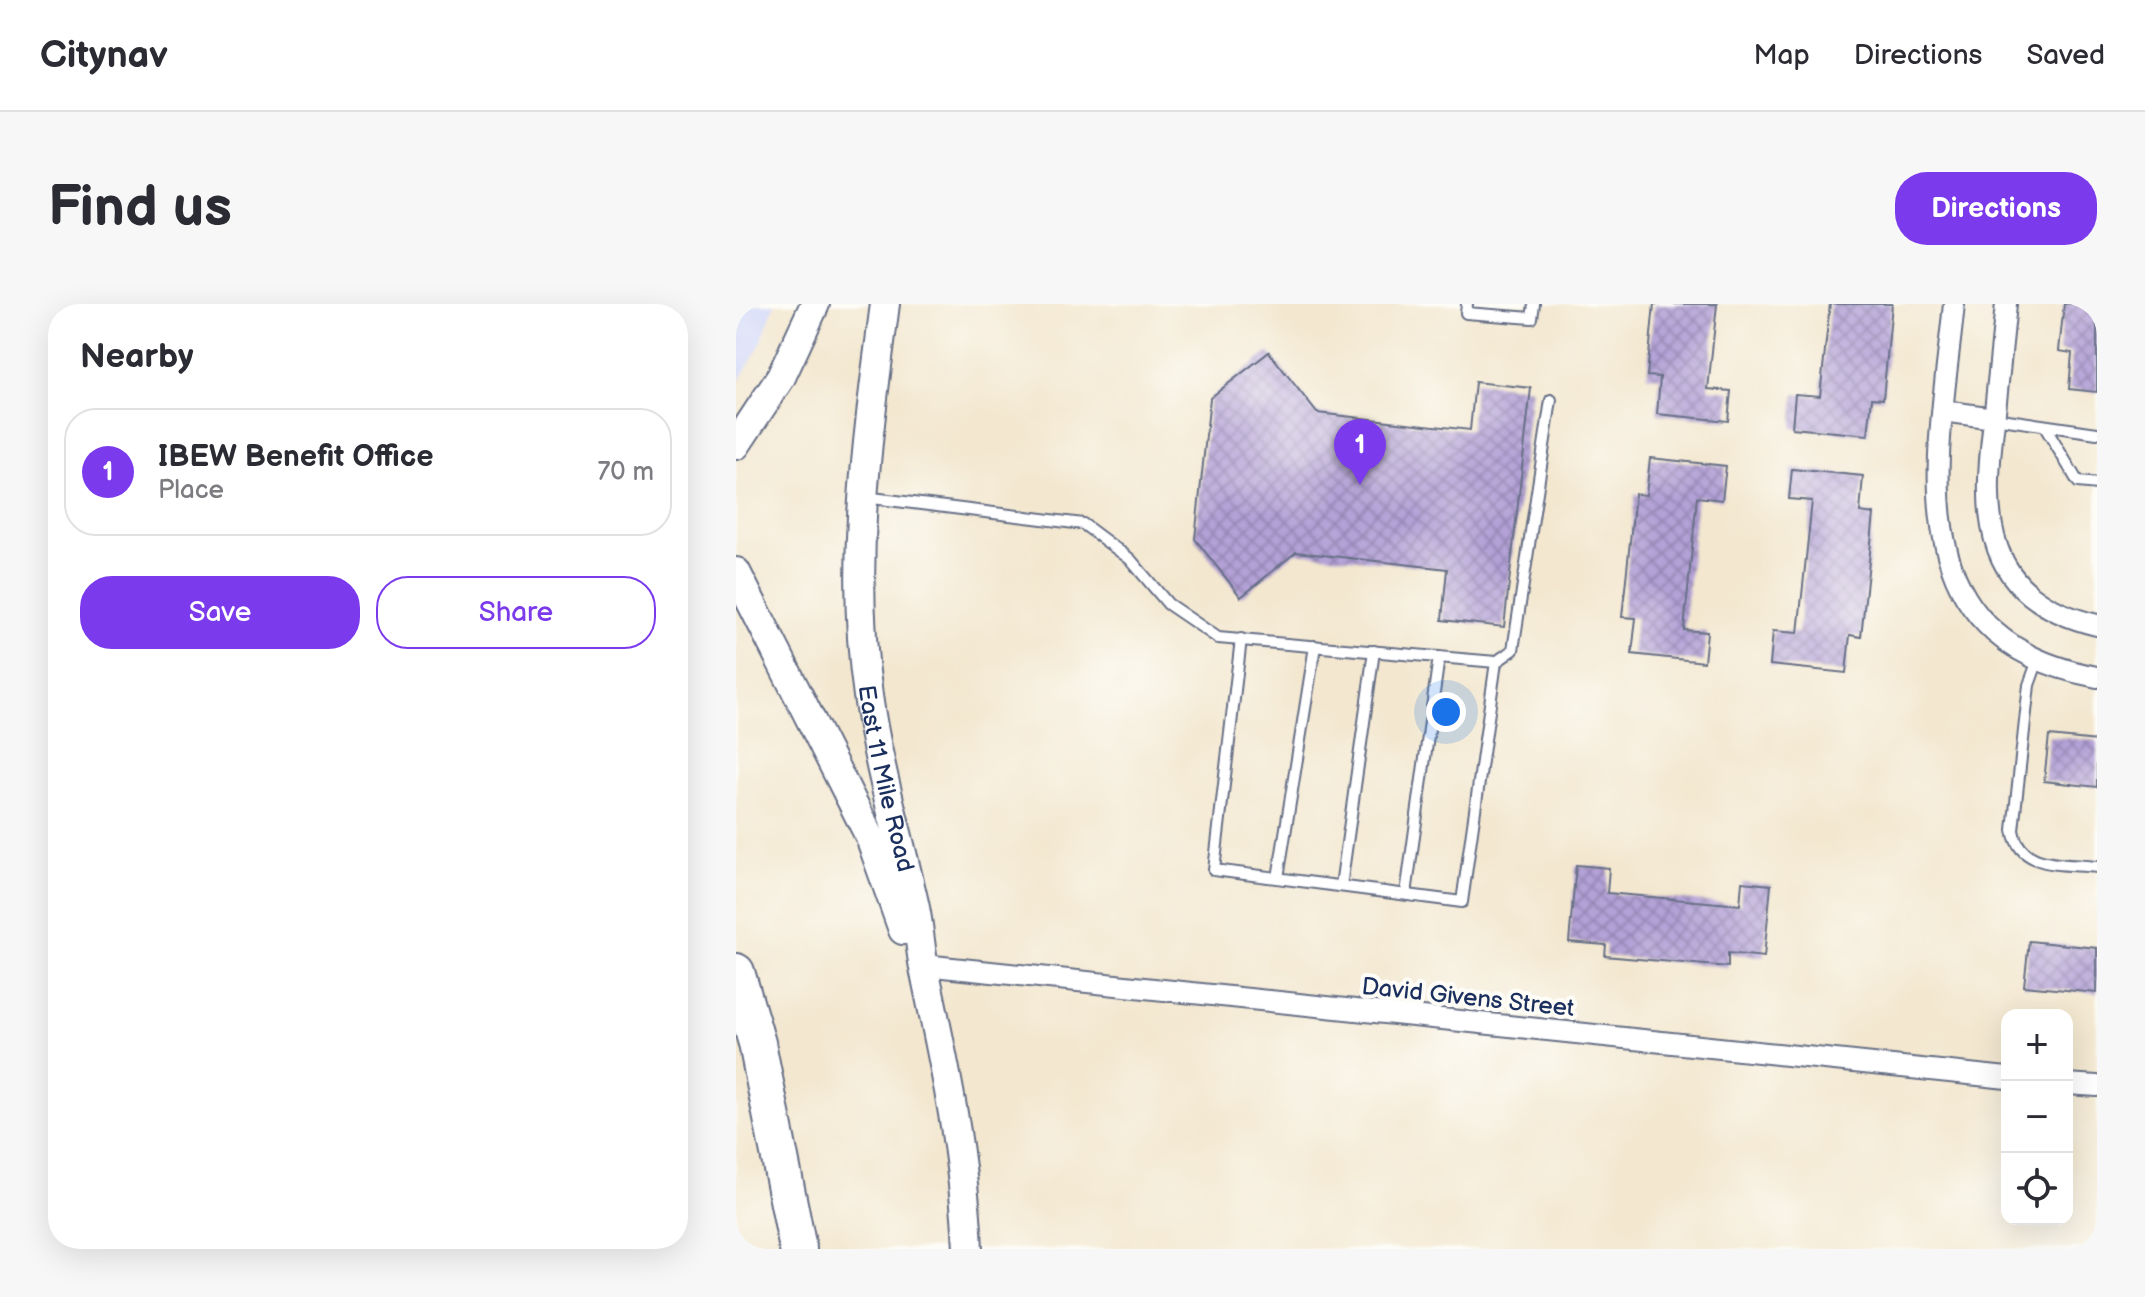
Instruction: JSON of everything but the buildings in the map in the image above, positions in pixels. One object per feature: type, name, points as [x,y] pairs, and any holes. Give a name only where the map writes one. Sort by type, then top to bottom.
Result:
[{"type":"highway","points":[[736,972],[757,1043],[798,1249]]},
{"type":"main road","points":[[736,445],[749,409],[781,377],[815,304]]},
{"type":"main road","name":"East 11 Mile Road","points":[[885,304],[859,538],[867,693],[885,794],[915,906],[953,1103],[966,1198],[968,1249]]},
{"type":"main road","points":[[737,574],[870,837],[904,934],[924,965]]},
{"type":"street","points":[[1954,304],[1936,491],[1942,544],[1950,566],[1960,588],[1986,622],[2010,643],[2038,660],[2097,677]]},
{"type":"street","points":[[2006,304],[1986,499],[1995,545],[2010,570],[2035,596],[2063,613],[2097,625]]},
{"type":"street","points":[[1943,411],[1994,418]]},
{"type":"street","name":"David Givens Street","points":[[924,965],[2001,1077]]},
{"type":"street","points":[[2073,1084],[2097,1086]]},
{"type":"lane","points":[[1467,304],[1466,313],[1532,318],[1534,304]]},
{"type":"lane","points":[[862,497],[1083,524],[1130,559],[1168,604],[1218,638],[1496,662],[1513,650],[1551,400]]},
{"type":"lane","points":[[1994,418],[2097,433]]},
{"type":"lane","points":[[2045,427],[2078,482],[2097,484]]},
{"type":"lane","points":[[1241,639],[1214,870],[1462,902],[1496,662]]},
{"type":"lane","points":[[1278,878],[1315,646]]},
{"type":"lane","points":[[1341,886],[1374,651]]},
{"type":"lane","points":[[1406,894],[1439,657]]},
{"type":"lane","points":[[2038,660],[2029,685],[2013,830],[2016,846],[2026,857],[2039,861],[2097,867]]},
{"type":"shaded area","points":[[736,304],[775,304],[760,345],[736,386]]},
{"type":"place","name":"IBEW Benefit Office","points":[[1360,485]]}]
